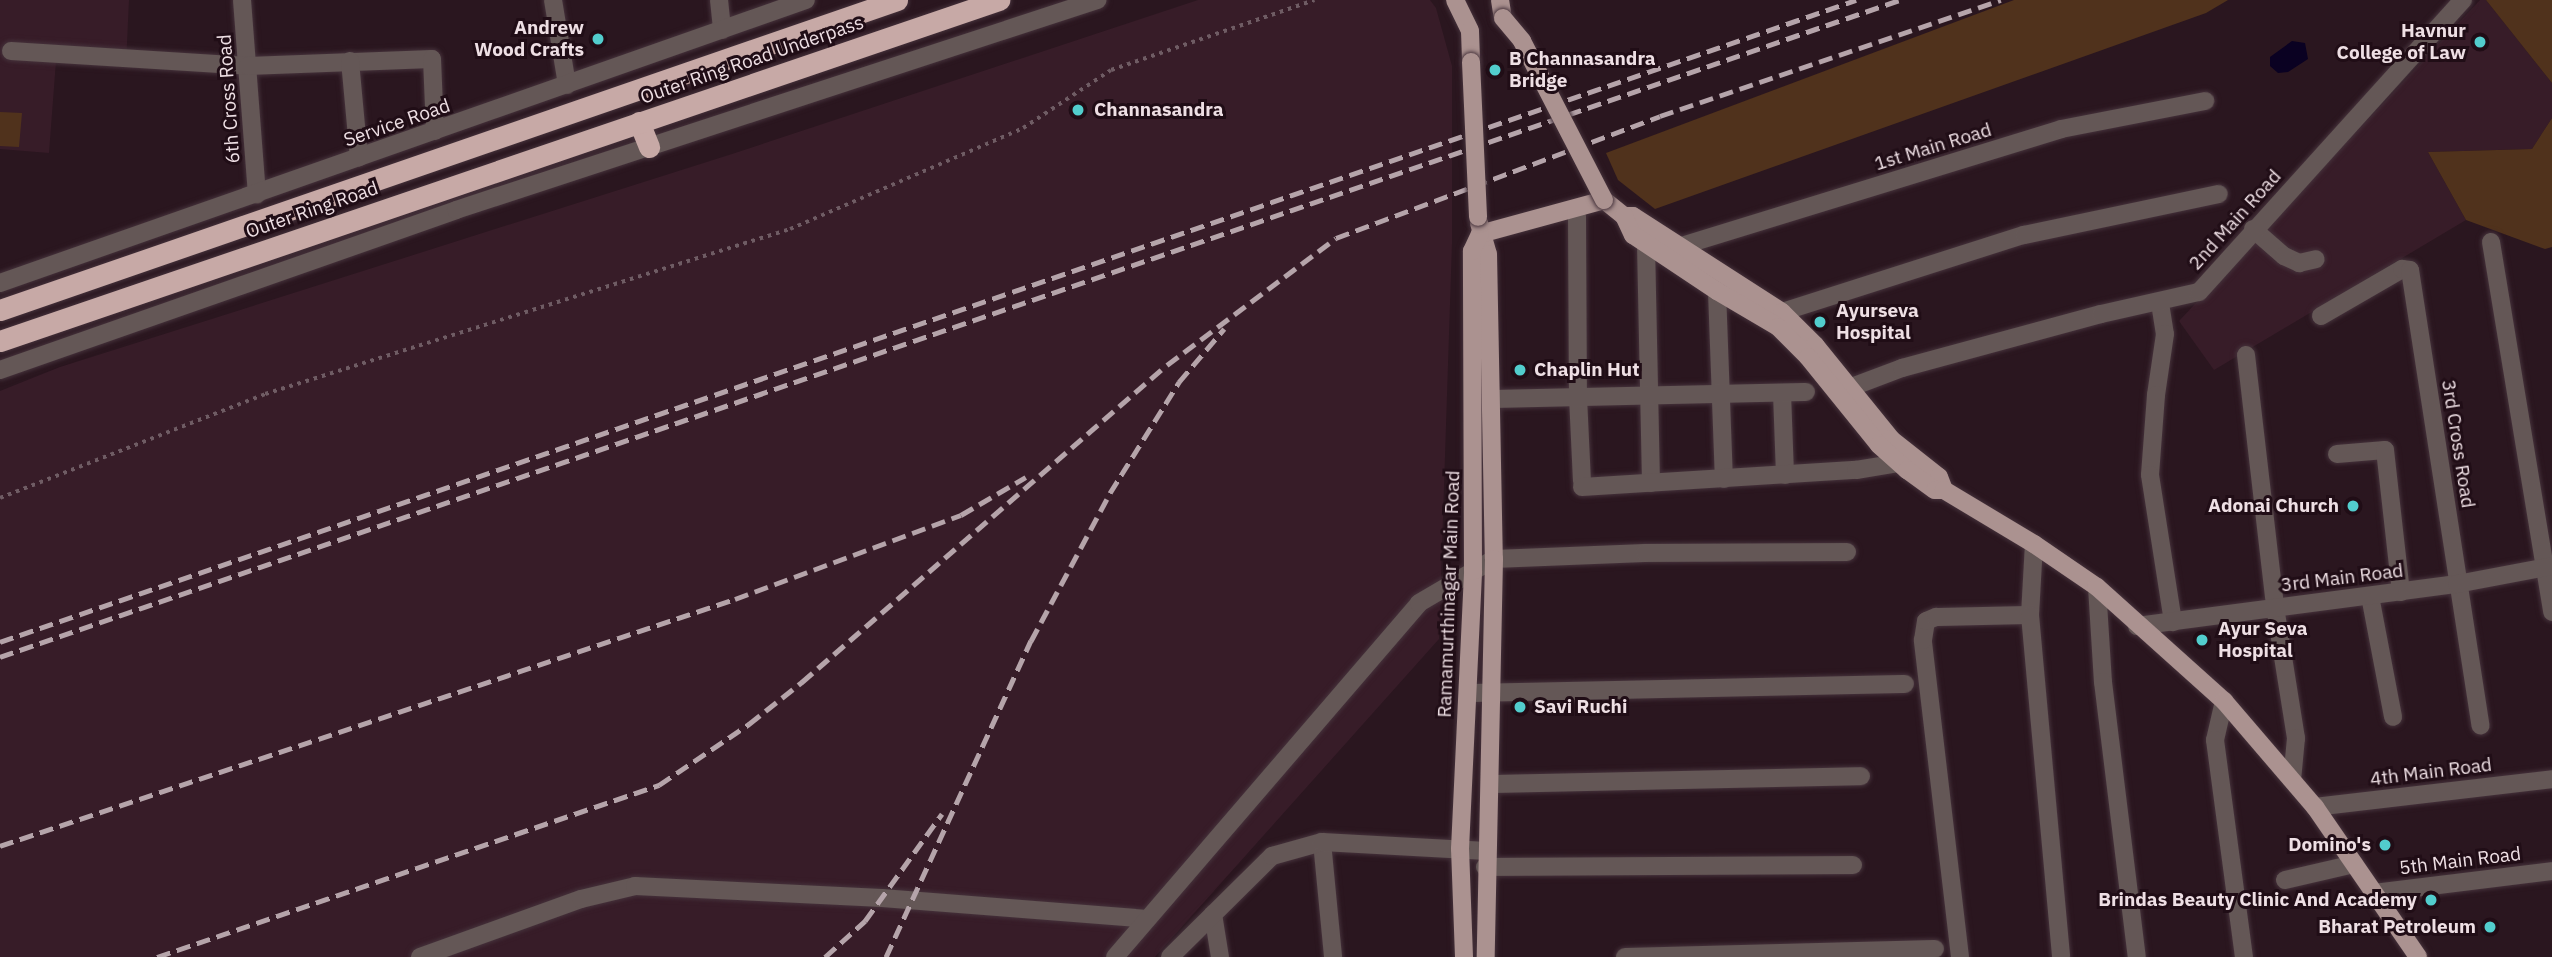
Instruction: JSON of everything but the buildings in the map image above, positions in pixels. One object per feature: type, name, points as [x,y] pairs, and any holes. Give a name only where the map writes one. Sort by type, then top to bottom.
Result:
[{"type":"highway","name":"Outer Ring Road Underpass","points":[[626,93],[897,0]]},
{"type":"highway","name":"Outer Ring Road Underpass","points":[[639,122],[999,0]]},
{"type":"highway","name":"Outer Ring Road","points":[[0,310],[626,93]]},
{"type":"highway","name":"Outer Ring Road","points":[[0,341],[639,122]]},
{"type":"highway","points":[[639,122],[649,147]]},
{"type":"main road","name":"Ramamurthinagar Main Road","points":[[1455,0],[1470,31],[1479,225],[1488,254],[1494,559],[1486,957]]},
{"type":"main road","points":[[1502,9],[1613,208],[1633,235],[1717,291],[1778,327],[1808,356],[1879,445],[1899,463],[1934,490],[1944,490],[2034,544],[2097,587],[2137,626],[2224,701],[2315,807],[2418,957]]},
{"type":"main road","points":[[1479,225],[1513,233],[1613,208]]},
{"type":"main road","points":[[1498,231],[1510,223],[1613,208],[1633,216],[1782,312],[1815,345],[1891,439],[1940,477],[1944,490]]},
{"type":"main road","name":"Ramamurthinagar Main Road","points":[[1464,957],[1460,849],[1474,571],[1472,251],[1479,225]]},
{"type":"street","name":"6th Cross Road","points":[[242,0],[257,194]]},
{"type":"street","points":[[553,0],[567,85]]},
{"type":"street","points":[[719,0],[722,30]]},
{"type":"street","name":"Service Road","points":[[0,283],[806,0]]},
{"type":"street","points":[[0,370],[456,210],[1097,0]]},
{"type":"street","name":"2nd Main Road","points":[[1849,388],[1902,368],[2101,314],[2160,303],[2199,292],[2253,229],[2463,0]]},
{"type":"street","points":[[11,51],[248,66],[432,59],[435,131]]},
{"type":"street","points":[[350,61],[359,158]]},
{"type":"street","name":"1st Main Road","points":[[1678,247],[2061,129],[2205,101]]},
{"type":"street","points":[[1782,312],[2024,235],[2219,194]]},
{"type":"street","points":[[1577,216],[1578,397],[1582,484],[1785,475],[1899,463]]},
{"type":"street","points":[[2253,229],[2284,256],[2299,262],[2316,259]]},
{"type":"street","points":[[2491,242],[2548,566],[2552,612]]},
{"type":"street","points":[[1646,244],[1651,483]]},
{"type":"street","name":"3rd Cross Road","points":[[2321,316],[2402,269],[2410,270],[2481,726]]},
{"type":"street","points":[[1717,291],[1724,478]]},
{"type":"street","points":[[2160,303],[2165,334],[2156,395],[2150,475],[2173,622]]},
{"type":"street","points":[[2246,355],[2275,607],[2296,738],[2292,780]]},
{"type":"street","points":[[1491,399],[1805,392]]},
{"type":"street","points":[[1782,393],[1785,475]]},
{"type":"street","points":[[2337,454],[2385,450],[2401,592]]},
{"type":"street","points":[[2034,544],[2030,615],[2061,957]]},
{"type":"street","points":[[1115,957],[1419,603],[1494,559],[1645,553],[1847,552]]},
{"type":"street","name":"3rd Main Road","points":[[2137,626],[2457,584],[2548,566]]},
{"type":"street","points":[[2097,587],[2103,682],[2137,957]]},
{"type":"street","points":[[2370,596],[2393,717]]},
{"type":"street","points":[[1960,957],[1923,640],[1926,621],[1936,617],[2030,615]]},
{"type":"street","points":[[1468,693],[1905,684]]},
{"type":"street","points":[[2224,701],[2215,740],[2244,957]]},
{"type":"street","points":[[1490,785],[1861,776]]},
{"type":"street","name":"4th Main Road","points":[[2315,807],[2552,779]]},
{"type":"street","points":[[1322,842],[1333,957]]},
{"type":"street","points":[[1170,957],[1272,856],[1322,842],[1460,849],[1486,859],[1853,865]]},
{"type":"street","points":[[2285,880],[2354,864]]},
{"type":"street","name":"5th Main Road","points":[[2374,893],[2552,871]]},
{"type":"street","points":[[420,957],[581,899],[635,887],[883,898],[1147,919]]},
{"type":"street","points":[[1213,914],[1220,957]]},
{"type":"street","points":[[1625,957],[1935,949]]},
{"type":"path","points":[[0,498],[265,394],[790,229],[1023,128],[1111,70],[1314,0]]},
{"type":"shaded area","points":[[0,0],[129,0],[126,65],[56,61],[49,153],[0,149]]},
{"type":"shaded area","points":[[1198,0],[1430,0],[1436,8],[1452,66],[1452,243],[1439,639],[1155,957],[0,957],[0,391],[60,367],[732,154]]},
{"type":"shaded area","points":[[2014,0],[2228,0],[2206,13],[1655,209],[1618,180],[1606,153]]},
{"type":"shaded area","points":[[2480,0],[2486,0],[2552,83],[2552,118],[2532,149],[2428,152],[2466,220],[2214,370],[2179,321]]},
{"type":"shaded area","points":[[2486,0],[2552,0],[2552,83]]},
{"type":"shaded area","points":[[2292,41],[2305,43],[2308,59],[2288,72],[2278,73],[2270,66],[2270,57]]},
{"type":"shaded area","points":[[0,112],[22,113],[19,147],[0,146]]},
{"type":"shaded area","points":[[2552,118],[2552,247],[2545,249],[2466,220],[2428,152],[2532,149]]},
{"type":"railway","points":[[0,642],[1856,0]]},
{"type":"railway","points":[[0,657],[1899,0]]},
{"type":"railway","points":[[157,957],[659,785],[749,724],[802,682],[1167,365],[1336,238],[1660,116],[2001,0]]},
{"type":"railway","points":[[886,957],[1031,641],[1110,493],[1179,382],[1224,329]]},
{"type":"railway","points":[[0,846],[735,599],[961,515],[1026,477]]},
{"type":"railway","points":[[825,957],[865,921],[942,814]]},
{"type":"place","name":"Andrew Wood Crafts","points":[[598,39]]},
{"type":"place","name":"Havnur College of Law","points":[[2480,42]]},
{"type":"place","name":"B Channasandra Bridge","points":[[1495,70]]},
{"type":"place","name":"Channasandra","points":[[1078,110]]},
{"type":"place","name":"Ayurseva Hospital","points":[[1820,322]]},
{"type":"place","name":"Chaplin Hut","points":[[1520,370]]},
{"type":"place","name":"Adonai Church","points":[[2353,506]]},
{"type":"place","name":"Ayur Seva Hospital","points":[[2202,640]]},
{"type":"place","name":"Savi Ruchi","points":[[1520,707]]},
{"type":"place","name":"Domino's","points":[[2385,845]]},
{"type":"place","name":"Brindas Beauty Clinic And Academy","points":[[2431,900]]},
{"type":"place","name":"Bharat Petroleum","points":[[2490,927]]}]
